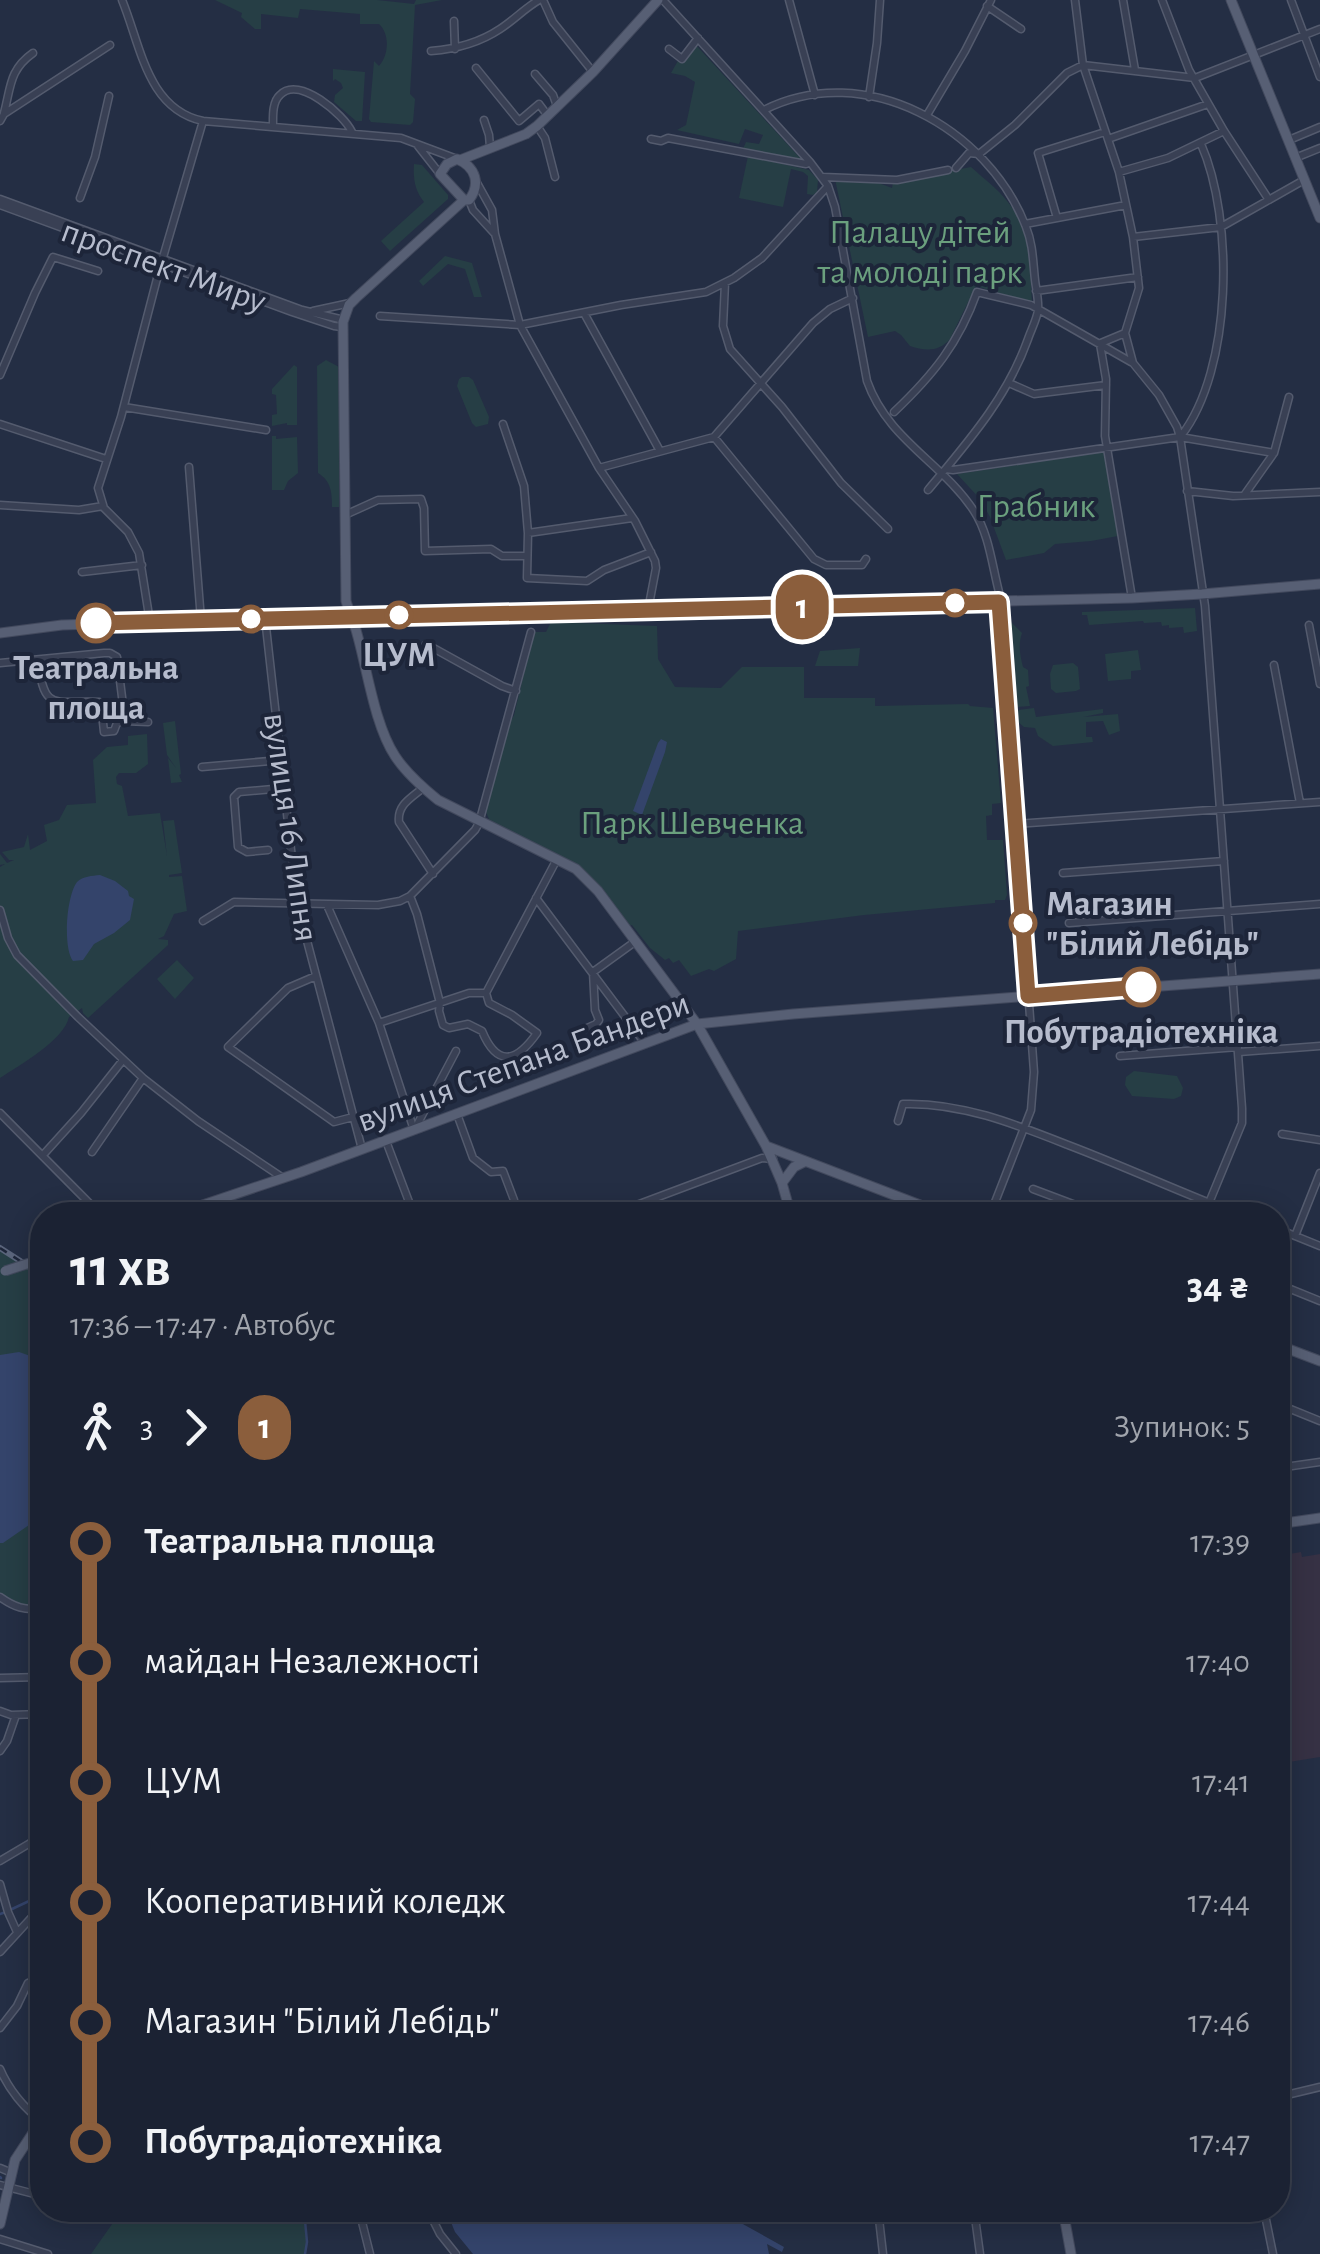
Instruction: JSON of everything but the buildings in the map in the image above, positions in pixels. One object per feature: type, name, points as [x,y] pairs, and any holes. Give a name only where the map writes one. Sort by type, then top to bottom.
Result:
[{"type":"main road","points":[[466,200],[440,174],[448,164],[526,134],[537,126],[594,72],[660,0]]},
{"type":"main road","points":[[1232,0],[1320,218]]},
{"type":"main road","points":[[459,160],[466,164],[476,188],[352,302],[344,323],[346,601],[365,671],[396,759],[423,788],[480,823],[584,876],[636,941],[697,1024],[766,1146],[787,1202]]},
{"type":"main road","points":[[0,632],[62,625],[265,618],[1132,598],[1320,584]]},
{"type":"main road","name":"вулиця Степана Бандери","points":[[211,1202],[697,1024],[1320,974]]},
{"type":"main road","points":[[766,1146],[911,1202]]},
{"type":"main road","points":[[773,1160],[784,1154]]},
{"type":"main road","points":[[773,1160],[804,1162]]},
{"type":"main road","points":[[782,1183],[794,1167],[804,1162]]},
{"type":"main road","points":[[2,1272],[30,1263]]},
{"type":"main road","points":[[1290,1350],[1320,1361]]},
{"type":"main road","points":[[1290,1522],[1320,1518]]},
{"type":"main road","points":[[0,2224],[4,2186],[30,2138]]},
{"type":"main road","points":[[1064,2222],[1071,2254]]},
{"type":"street","points":[[122,0],[158,93],[192,118],[401,138],[459,160]]},
{"type":"street","points":[[431,51],[455,49],[498,30],[541,0],[553,22],[594,72]]},
{"type":"street","points":[[660,0],[823,177],[836,206],[873,396],[893,426],[943,472],[965,499],[979,520],[992,562],[999,602],[1034,1072],[1031,1110],[995,1202]]},
{"type":"street","points":[[789,0],[815,95]]},
{"type":"street","points":[[869,97],[880,0]]},
{"type":"street","points":[[1075,0],[1083,65],[1118,172],[1133,237],[1138,278],[1136,304],[1125,334],[1132,363]]},
{"type":"street","points":[[1123,0],[1135,70]]},
{"type":"street","points":[[1162,0],[1189,70],[1269,200]]},
{"type":"street","points":[[1291,0],[1320,77]]},
{"type":"street","points":[[927,115],[989,3],[1022,29]]},
{"type":"street","points":[[454,20],[455,49]]},
{"type":"street","points":[[979,154],[1015,125],[1067,73],[1083,65],[1195,78],[1320,29]]},
{"type":"street","points":[[669,49],[682,59],[698,38]]},
{"type":"street","points":[[2,118],[110,45]]},
{"type":"street","points":[[2,118],[18,64],[33,52]]},
{"type":"street","points":[[476,68],[520,121],[539,104],[548,116]]},
{"type":"street","points":[[536,74],[558,107]]},
{"type":"street","points":[[272,126],[274,106],[280,95],[301,90],[327,106],[353,133]]},
{"type":"street","points":[[764,110],[815,95],[869,97],[909,107],[962,138],[979,154],[1000,179],[1025,224],[1032,246],[1038,310],[1024,350],[986,420],[928,490]]},
{"type":"street","points":[[80,198],[95,158],[109,96]]},
{"type":"street","points":[[1057,218],[1038,153],[1208,104]]},
{"type":"street","points":[[484,120],[490,147]]},
{"type":"street","points":[[150,622],[142,565],[134,541],[103,506],[98,488],[204,121]]},
{"type":"street","points":[[537,126],[545,138],[555,178]]},
{"type":"street","points":[[1289,140],[1320,127]]},
{"type":"street","points":[[1118,172],[1168,158],[1224,131]]},
{"type":"street","points":[[651,139],[668,138],[810,162]]},
{"type":"street","points":[[1180,436],[1190,424],[1212,366],[1224,280],[1221,227],[1201,144]]},
{"type":"street","points":[[417,145],[440,174]]},
{"type":"street","points":[[1296,158],[1320,148]]},
{"type":"street","points":[[823,177],[897,180],[952,169],[970,152],[979,154]]},
{"type":"street","points":[[1133,237],[1221,227],[1304,180]]},
{"type":"street","points":[[476,182],[490,205],[520,325],[599,468],[651,552],[656,568],[648,610]]},
{"type":"street","points":[[380,316],[520,325],[701,293],[725,283],[762,258],[828,186]]},
{"type":"street","points":[[466,200],[495,234]]},
{"type":"street","name":"проспект Миру","points":[[0,202],[344,323]]},
{"type":"street","points":[[1025,224],[1126,205]]},
{"type":"street","points":[[0,375],[54,257],[98,271]]},
{"type":"street","name":"проспект Миру","points":[[162,261],[328,324],[344,323]]},
{"type":"street","points":[[1036,291],[1138,278]]},
{"type":"street","points":[[725,283],[723,326],[734,355],[782,407],[841,483],[888,529]]},
{"type":"street","points":[[894,412],[936,369],[964,325],[978,292],[1012,299],[1038,310],[1132,363],[1160,395],[1177,427],[1202,594],[1242,1124],[1209,1202]]},
{"type":"street","points":[[599,468],[714,437],[814,323],[853,298]]},
{"type":"street","name":"проспект Миру","points":[[302,310],[352,302]]},
{"type":"street","points":[[583,312],[660,452]]},
{"type":"street","points":[[328,324],[343,346]]},
{"type":"street","points":[[1100,344],[1125,334]]},
{"type":"street","points":[[1100,344],[1106,385],[1107,448],[1132,598]]},
{"type":"street","points":[[1008,383],[1034,394],[1106,385]]},
{"type":"street","points":[[1245,496],[1274,453],[1289,397]]},
{"type":"street","points":[[124,407],[266,430]]},
{"type":"street","points":[[0,424],[106,459]]},
{"type":"street","points":[[503,424],[524,486],[527,578],[587,581],[604,570],[651,552]]},
{"type":"street","points":[[943,472],[1180,436],[1274,453]]},
{"type":"street","points":[[714,437],[814,558],[826,565],[864,562]]},
{"type":"street","points":[[189,467],[201,620]]},
{"type":"street","points":[[1187,491],[1245,496],[1320,492]]},
{"type":"street","points":[[344,515],[378,500],[421,500],[425,551],[491,550],[502,556],[527,556]]},
{"type":"street","points":[[0,505],[79,510],[103,506]]},
{"type":"street","points":[[528,533],[632,518]]},
{"type":"street","points":[[82,572],[142,565]]},
{"type":"street","name":"вулиця 16 Липня","points":[[265,618],[297,903],[362,1149]]},
{"type":"street","points":[[1310,625],[1320,684]]},
{"type":"street","points":[[203,921],[234,902],[378,906],[410,896],[480,823],[531,632]]},
{"type":"street","points":[[426,644],[516,691]]},
{"type":"street","points":[[0,664],[110,653],[117,657],[125,721]]},
{"type":"street","points":[[38,660],[41,686],[51,699],[102,704],[104,732],[114,731],[117,723],[125,721],[148,722]]},
{"type":"street","points":[[1274,664],[1300,803]]},
{"type":"street","points":[[202,767],[281,760]]},
{"type":"street","points":[[268,850],[247,852],[238,847],[234,797],[239,792],[284,788]]},
{"type":"street","points":[[423,788],[402,806],[398,815],[433,874]]},
{"type":"street","points":[[1016,824],[1320,802]]},
{"type":"street","points":[[410,896],[443,1026],[468,1024],[482,1031],[487,1044],[508,1058],[522,1051],[537,1033],[489,1003],[486,993],[556,859]]},
{"type":"street","points":[[1063,873],[1224,861]]},
{"type":"street","points":[[536,898],[641,1038]]},
{"type":"street","points":[[327,904],[380,1023],[417,1129]]},
{"type":"street","points":[[1068,924],[1320,904]]},
{"type":"street","points":[[0,910],[17,955],[87,1026],[198,1121],[282,1178]]},
{"type":"street","points":[[593,972],[636,941]]},
{"type":"street","points":[[576,1033],[599,1020],[593,972]]},
{"type":"street","points":[[316,976],[288,988],[228,1047],[334,1122],[353,1117]]},
{"type":"street","points":[[380,1023],[470,993],[486,993]]},
{"type":"street","points":[[1120,1056],[1320,1046]]},
{"type":"street","points":[[417,1129],[456,1051]]},
{"type":"street","points":[[42,1156],[123,1060]]},
{"type":"street","points":[[92,1152],[144,1078]]},
{"type":"street","points":[[898,1121],[903,1104],[940,1104],[1025,1128],[1207,1202]]},
{"type":"street","points":[[0,1113],[88,1202]]},
{"type":"street","points":[[457,1114],[474,1158],[492,1172],[503,1171],[514,1200]]},
{"type":"street","points":[[1282,1134],[1320,1140]]},
{"type":"street","points":[[386,1141],[409,1202]]},
{"type":"street","points":[[645,1202],[762,1158],[773,1160]]},
{"type":"street","points":[[1295,1236],[1320,1172]]},
{"type":"street","points":[[1033,1189],[1068,1202]]},
{"type":"street","points":[[1290,1234],[1320,1246]]},
{"type":"street","points":[[1290,1289],[1320,1301]]},
{"type":"street","points":[[1290,1409],[1320,1420]]},
{"type":"street","points":[[1290,1466],[1320,1462]]},
{"type":"street","points":[[0,1597],[14,1606],[30,1609]]},
{"type":"street","points":[[0,1678],[30,1677]]},
{"type":"street","points":[[0,1712],[30,1714]]},
{"type":"street","points":[[0,1751],[16,1715]]},
{"type":"street","points":[[0,1861],[30,1843]]},
{"type":"street","points":[[0,1884],[17,1932]]},
{"type":"street","points":[[0,1952],[30,1918]]},
{"type":"street","points":[[0,2028],[30,1983]]},
{"type":"street","points":[[0,2068],[30,2111]]},
{"type":"street","points":[[1290,2094],[1320,2086]]},
{"type":"street","points":[[0,2168],[12,2172]]},
{"type":"street","points":[[4,2186],[30,2193]]},
{"type":"street","points":[[362,2222],[370,2254]]},
{"type":"street","points":[[434,2222],[450,2252]]},
{"type":"street","points":[[879,2222],[883,2254]]},
{"type":"street","points":[[976,2222],[980,2254]]},
{"type":"street","points":[[1266,2222],[1273,2254]]},
{"type":"street","points":[[0,2238],[48,2254]]},
{"type":"shaded area","points":[[1301,1552],[1302,1557],[1320,1554],[1320,1757],[1290,1762],[1290,1554]]},
{"type":"green space","points":[[215,0],[377,0],[414,4],[416,0],[442,0],[415,5],[410,94],[415,99],[413,122],[410,125],[369,119],[374,61],[379,66],[386,51],[385,33],[379,24],[360,24],[360,14],[300,9],[298,18],[261,14],[261,29],[255,29],[241,17],[242,13]]},
{"type":"green space","points":[[695,44],[802,160],[743,149],[746,142],[759,144],[763,135],[745,129],[739,144],[677,130],[686,125],[695,82],[671,73]]},
{"type":"green space","points":[[333,69],[365,72],[362,121],[356,121],[334,102],[343,88],[333,81]]},
{"type":"green space","points":[[748,156],[809,170],[818,180],[817,192],[807,194],[808,176],[791,169],[783,207],[739,198]]},
{"type":"green space","points":[[414,164],[422,165],[448,199],[390,251],[381,241],[424,202],[415,184]]},
{"type":"green space","name":"Палацу дітей та молоді парк","points":[[971,167],[1003,196],[1021,224],[1028,249],[1032,303],[976,286],[950,339],[941,346],[910,346],[895,331],[868,337],[835,179],[868,179],[892,188],[893,182]]},
{"type":"green space","points":[[445,256],[472,263],[482,297],[474,297],[465,269],[448,264],[423,286],[419,281]]},
{"type":"green space","points":[[326,360],[339,367],[339,507],[332,507],[330,487],[318,473],[317,366]]},
{"type":"green space","points":[[294,365],[297,425],[272,426],[272,415],[277,414],[272,389]]},
{"type":"green space","points":[[462,377],[473,380],[489,417],[488,424],[476,427],[472,423],[457,386]]},
{"type":"green space","points":[[272,436],[297,437],[298,473],[284,490],[272,490]]},
{"type":"green space","name":"Грабник","points":[[1104,452],[1118,536],[1055,544],[1044,553],[1006,560],[981,500],[957,474]]},
{"type":"green space","points":[[1195,608],[1197,631],[1184,633],[1183,627],[1169,628],[1161,622],[1089,625],[1087,615],[1082,615],[1082,612]]},
{"type":"green space","name":"Парк Шевченка","points":[[551,622],[657,626],[658,659],[675,687],[721,688],[742,667],[804,667],[804,698],[875,698],[875,706],[968,704],[993,708],[1001,803],[992,804],[992,815],[986,816],[987,840],[1003,840],[1005,900],[738,931],[736,959],[714,971],[709,969],[691,976],[679,960],[665,960],[632,925],[624,926],[587,877],[493,829],[484,807],[509,719],[514,715],[534,632],[546,632]]},
{"type":"green space","points":[[1011,622],[1022,633],[1020,654],[1023,667],[1028,670],[1030,706],[1017,707]]},
{"type":"green space","points":[[860,648],[858,666],[815,666],[820,651]]},
{"type":"green space","points":[[1138,650],[1141,670],[1131,671],[1131,679],[1108,681],[1105,654]]},
{"type":"green space","points":[[1073,663],[1078,667],[1080,689],[1056,693],[1051,689],[1053,665]]},
{"type":"green space","points":[[1034,708],[1036,717],[1103,709],[1103,713],[1083,717],[1118,714],[1120,731],[1109,735],[1103,721],[1086,722],[1086,737],[1092,737],[1093,742],[1053,746],[1038,736],[1035,728],[1018,722],[1018,710]]},
{"type":"green space","points":[[175,721],[182,782],[171,783],[168,758],[176,768],[167,755],[163,723]]},
{"type":"green space","points":[[147,734],[148,764],[136,773],[119,773],[117,784],[122,786],[128,816],[160,813],[167,856],[163,821],[174,820],[182,873],[169,877],[182,876],[187,911],[174,914],[164,936],[158,939],[168,940],[168,945],[88,1018],[82,1008],[69,1017],[50,1043],[0,1078],[0,867],[5,864],[0,865],[0,854],[7,863],[14,860],[2,852],[24,847],[28,834],[30,850],[47,841],[44,825],[59,820],[67,805],[96,803],[93,760],[107,747],[128,745],[128,736]]},
{"type":"green space","points":[[177,960],[194,978],[175,999],[157,979]]},
{"type":"green space","points":[[1134,1071],[1177,1076],[1183,1088],[1181,1096],[1132,1096],[1125,1085],[1126,1077]]},
{"type":"green space","points":[[0,1248],[30,1267],[30,1605],[0,1593]]},
{"type":"green space","points":[[114,2222],[305,2222],[305,2254],[91,2254]]},
{"type":"water","points":[[661,739],[667,742],[665,752],[642,815],[633,811]]},
{"type":"water","points":[[100,875],[115,881],[134,899],[130,920],[94,944],[83,960],[73,961],[67,934],[73,889],[82,879]]},
{"type":"water","points":[[19,1352],[30,1356],[30,1524],[3,1543],[0,1543],[0,1355]]},
{"type":"water","points":[[451,2222],[739,2222],[784,2247],[782,2252],[767,2244],[769,2254],[473,2254]]},
{"type":"waterway","points":[[12,1909],[30,1901]]},
{"type":"waterway","points":[[305,2222],[305,2254]]},
{"type":"railway","points":[[0,1248],[30,1267]]},
{"type":"bus line","name":"1","points":[[96,623],[999,602],[1028,996],[1141,987]]},
{"type":"place","name":"ЦУМ","points":[[399,615]]},
{"type":"place","name":"Театральна площа","points":[[96,623]]},
{"type":"place","name":"Магазин \"Білий Лебідь\"","points":[[1023,923]]},
{"type":"place","name":"Побутрадіотехніка","points":[[1141,987]]}]
